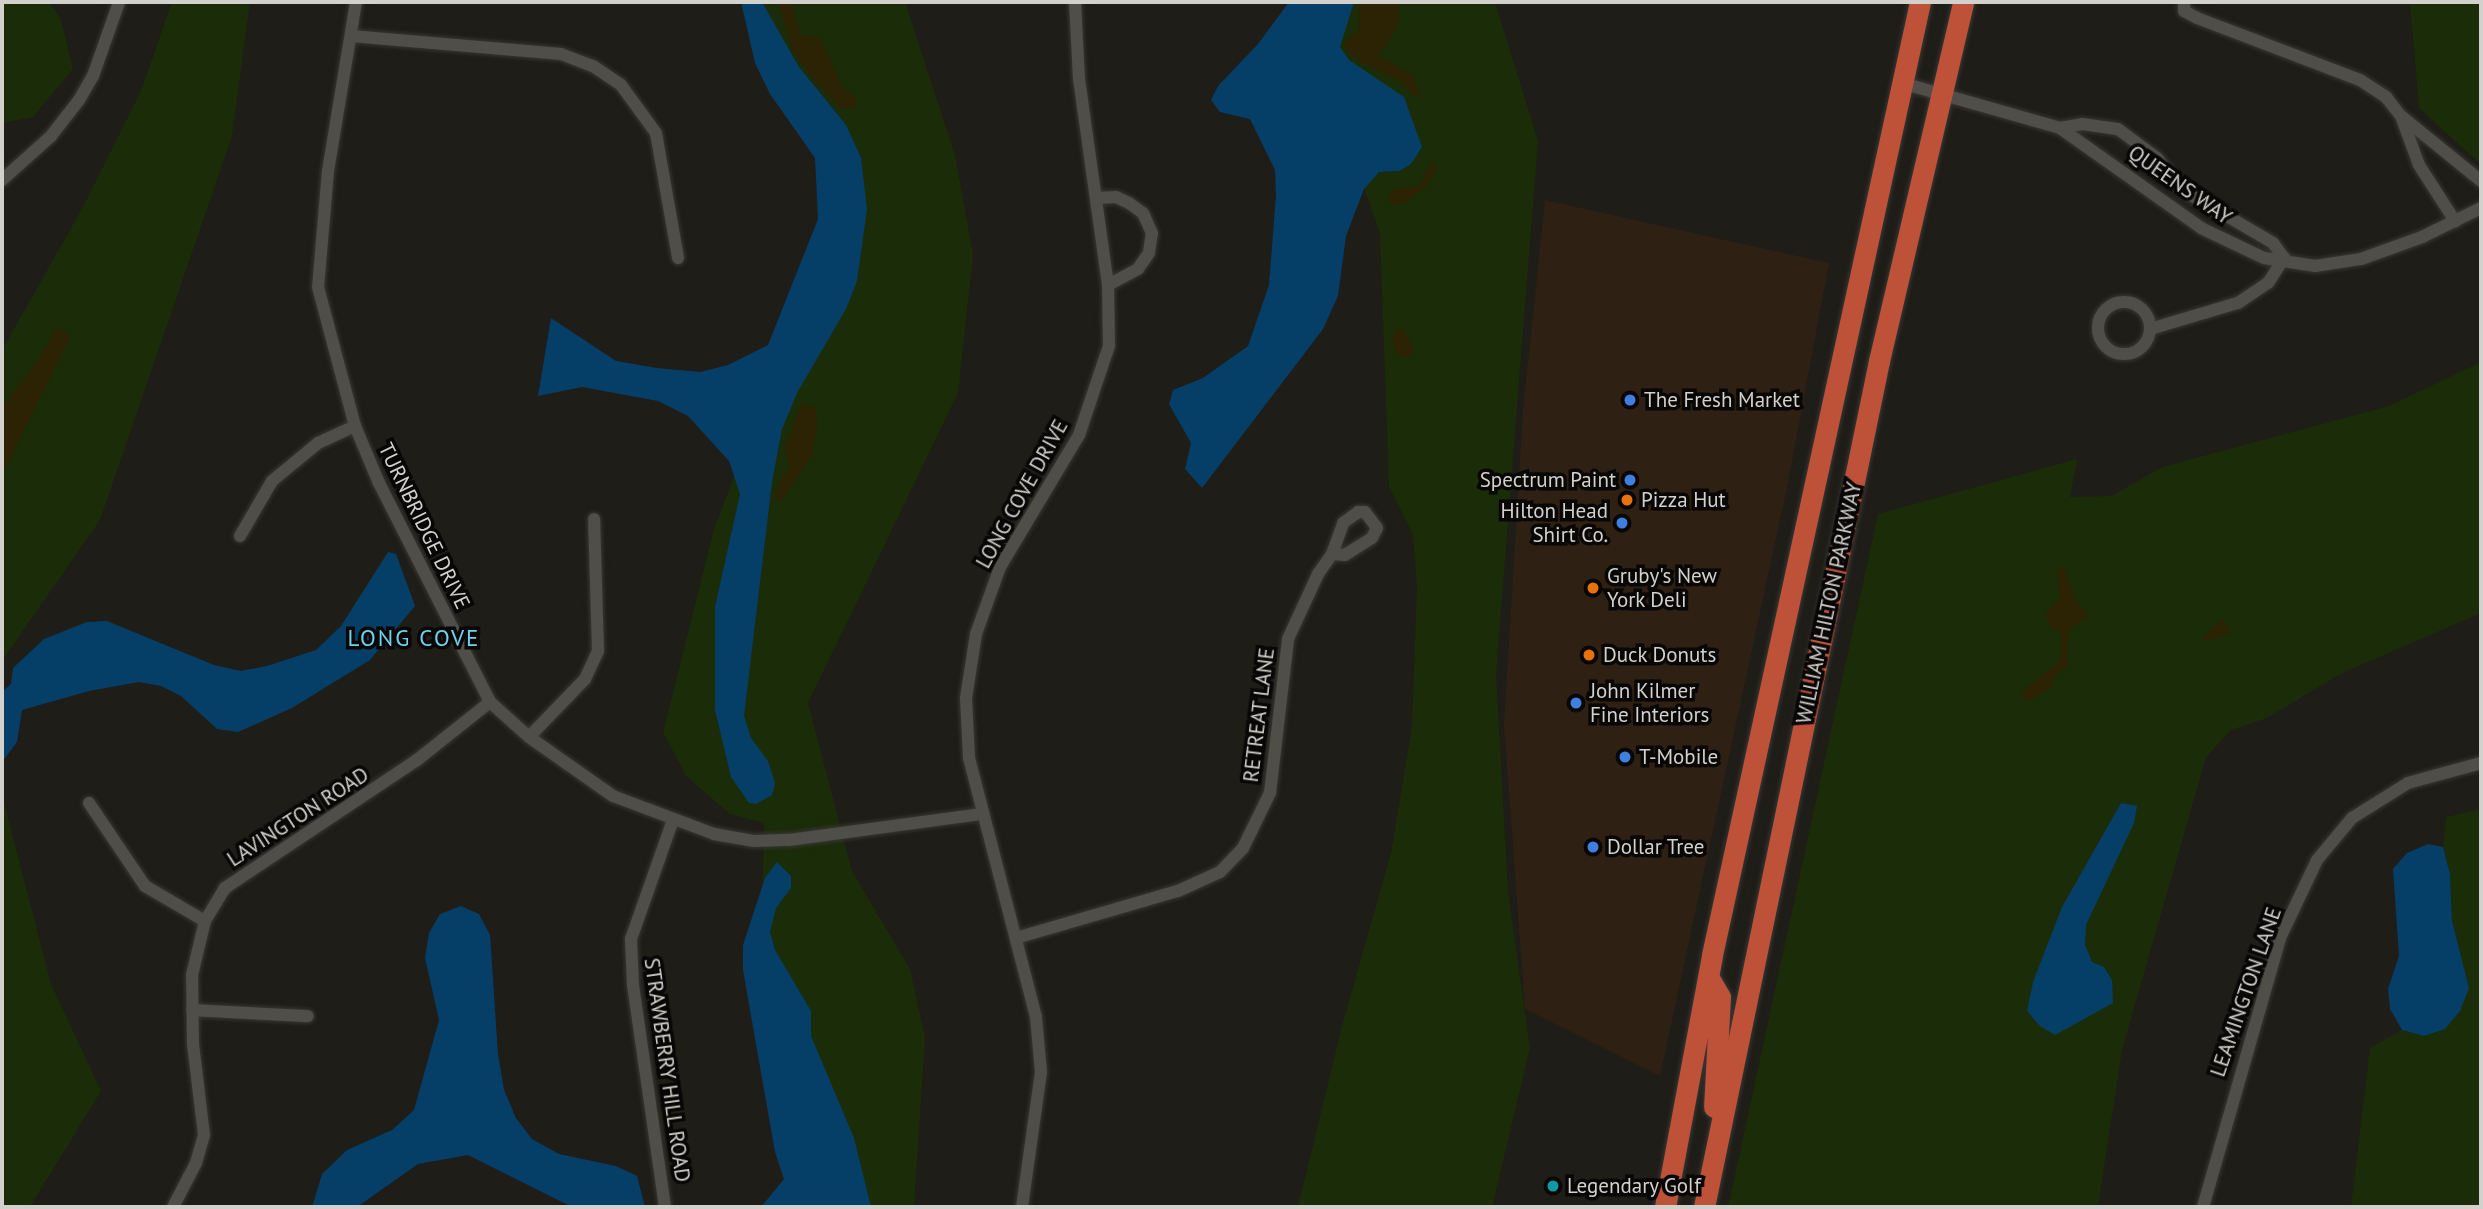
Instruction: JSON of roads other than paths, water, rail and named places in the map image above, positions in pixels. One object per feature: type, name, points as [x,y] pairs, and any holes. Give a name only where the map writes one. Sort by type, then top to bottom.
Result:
[{"type":"highway","name":"WILLIAM HILTON PARKWAY","points":[[1665,1207],[1709,978],[1839,358],[1920,2]]},
{"type":"highway","name":"WILLIAM HILTON PARKWAY","points":[[1704,1207],[1879,361],[1963,2]]},
{"type":"highway","points":[[1709,978],[1720,997],[1710,1179]]},
{"type":"street","points":[[2,180],[51,136],[79,100],[93,76],[119,2]]},
{"type":"street","name":"TURNBRIDGE DRIVE","points":[[356,2],[328,171],[318,288],[355,426],[379,483],[490,702],[529,737],[613,796],[673,820],[754,841],[982,814]]},
{"type":"street","name":"LONG COVE DRIVE","points":[[1023,1207],[1041,1072],[1036,1017],[969,757],[966,698],[976,634],[1000,567],[1079,435],[1109,346],[1108,285],[1098,198],[1079,79],[1075,2]]},
{"type":"street","points":[[2184,2],[2184,11],[2197,18],[2360,80],[2386,97],[2401,116],[2481,181]]},
{"type":"street","points":[[351,36],[561,54],[593,66],[621,85],[656,133],[678,258]]},
{"type":"street","name":"QUEENS WAY","points":[[1902,83],[2060,128],[2201,228],[2264,258],[2284,258],[2315,266],[2361,259],[2481,208]]},
{"type":"street","points":[[2401,116],[2419,165],[2455,221]]},
{"type":"street","name":"QUEENS WAY","points":[[2060,128],[2082,124],[2118,129],[2157,158],[2181,189],[2273,243],[2284,258]]},
{"type":"street","points":[[1098,198],[1116,197],[1129,203],[1143,213],[1152,233],[1149,253],[1138,269],[1108,285]]},
{"type":"street","points":[[2150,329],[2144,310],[2126,302],[2107,308],[2098,326],[2105,345],[2122,354],[2141,347],[2150,329],[2238,303],[2268,283],[2284,258]]},
{"type":"street","points":[[240,536],[272,481],[318,443],[355,426]]},
{"type":"street","points":[[529,737],[585,679],[598,651],[594,519]]},
{"type":"street","name":"RETREAT LANE","points":[[1016,938],[1178,891],[1220,872],[1243,848],[1270,793],[1288,639],[1318,574],[1332,554]]},
{"type":"street","name":"LAVINGTON ROAD","points":[[173,1207],[204,1135],[192,1010],[192,975],[205,921],[225,888],[253,866],[417,761],[490,702]]},
{"type":"street","name":"LEAMINGTON LANE","points":[[2203,1207],[2280,939],[2317,860],[2352,818],[2408,783],[2481,763]]},
{"type":"street","points":[[89,803],[145,886],[205,921]]},
{"type":"street","name":"STRAWBERRY HILL ROAD","points":[[665,1207],[632,985],[631,939],[673,820]]},
{"type":"street","points":[[192,1010],[308,1016]]},
{"type":"water","points":[[741,2],[762,2],[799,67],[846,125],[861,158],[867,209],[857,281],[846,309],[797,393],[782,429],[772,482],[744,716],[751,738],[768,761],[775,783],[772,795],[756,804],[749,803],[731,777],[715,710],[715,607],[740,494],[729,461],[688,416],[658,401],[582,387],[538,396],[551,318],[616,361],[657,368],[700,372],[728,365],[768,345],[818,219],[815,158],[770,94],[755,63]]},
{"type":"water","points":[[1289,2],[1354,2],[1340,47],[1349,60],[1404,97],[1422,147],[1411,164],[1399,171],[1379,172],[1364,189],[1346,236],[1338,296],[1323,329],[1202,488],[1185,469],[1191,443],[1169,404],[1173,390],[1203,378],[1248,346],[1269,285],[1276,195],[1275,170],[1250,119],[1220,112],[1211,100],[1218,86],[1258,44]]},
{"type":"water","points":[[388,552],[396,554],[415,606],[370,660],[292,708],[238,732],[217,729],[181,696],[161,686],[139,682],[89,691],[22,710],[17,742],[2,762],[2,692],[11,684],[13,668],[44,639],[87,622],[107,621],[214,665],[241,671],[267,666],[316,650],[341,626]]},
{"type":"water","points":[[2121,803],[2137,806],[2134,823],[2086,925],[2085,945],[2092,962],[2104,967],[2112,980],[2113,1003],[2055,1035],[2040,1026],[2027,1011],[2033,982],[2062,907]]},
{"type":"water","points":[[2428,844],[2443,847],[2450,874],[2452,921],[2469,988],[2460,1011],[2445,1029],[2424,1036],[2402,1030],[2390,1009],[2388,989],[2399,956],[2393,869],[2407,853]]},
{"type":"water","points":[[777,862],[791,876],[791,888],[776,908],[770,932],[775,950],[811,1011],[811,1036],[854,1138],[871,1207],[761,1207],[784,1179],[775,1152],[743,970],[743,945],[765,878]]},
{"type":"water","points":[[461,906],[479,914],[490,935],[498,1054],[504,1090],[516,1118],[532,1139],[559,1154],[616,1166],[637,1176],[645,1207],[572,1207],[468,1155],[418,1164],[357,1207],[312,1207],[322,1174],[347,1150],[392,1130],[414,1110],[439,1020],[425,958],[429,933],[440,914]]},
{"type":"place","name":"The Fresh Market","points":[[1630,400]]},
{"type":"place","name":"Spectrum Paint","points":[[1630,480]]},
{"type":"place","name":"Pizza Hut","points":[[1627,500]]},
{"type":"place","name":"Hilton Head Shirt Co.","points":[[1622,523]]},
{"type":"place","name":"Gruby's New York Deli","points":[[1593,588]]},
{"type":"place","name":"Duck Donuts","points":[[1589,655]]},
{"type":"place","name":"John Kilmer Fine Interiors","points":[[1576,703]]},
{"type":"place","name":"T-Mobile","points":[[1625,757]]},
{"type":"place","name":"Dollar Tree","points":[[1593,847]]},
{"type":"place","name":"Legendary Golf","points":[[1553,1186]]},
{"type":"district","name":"LONG COVE","points":[[414,638]]}]
